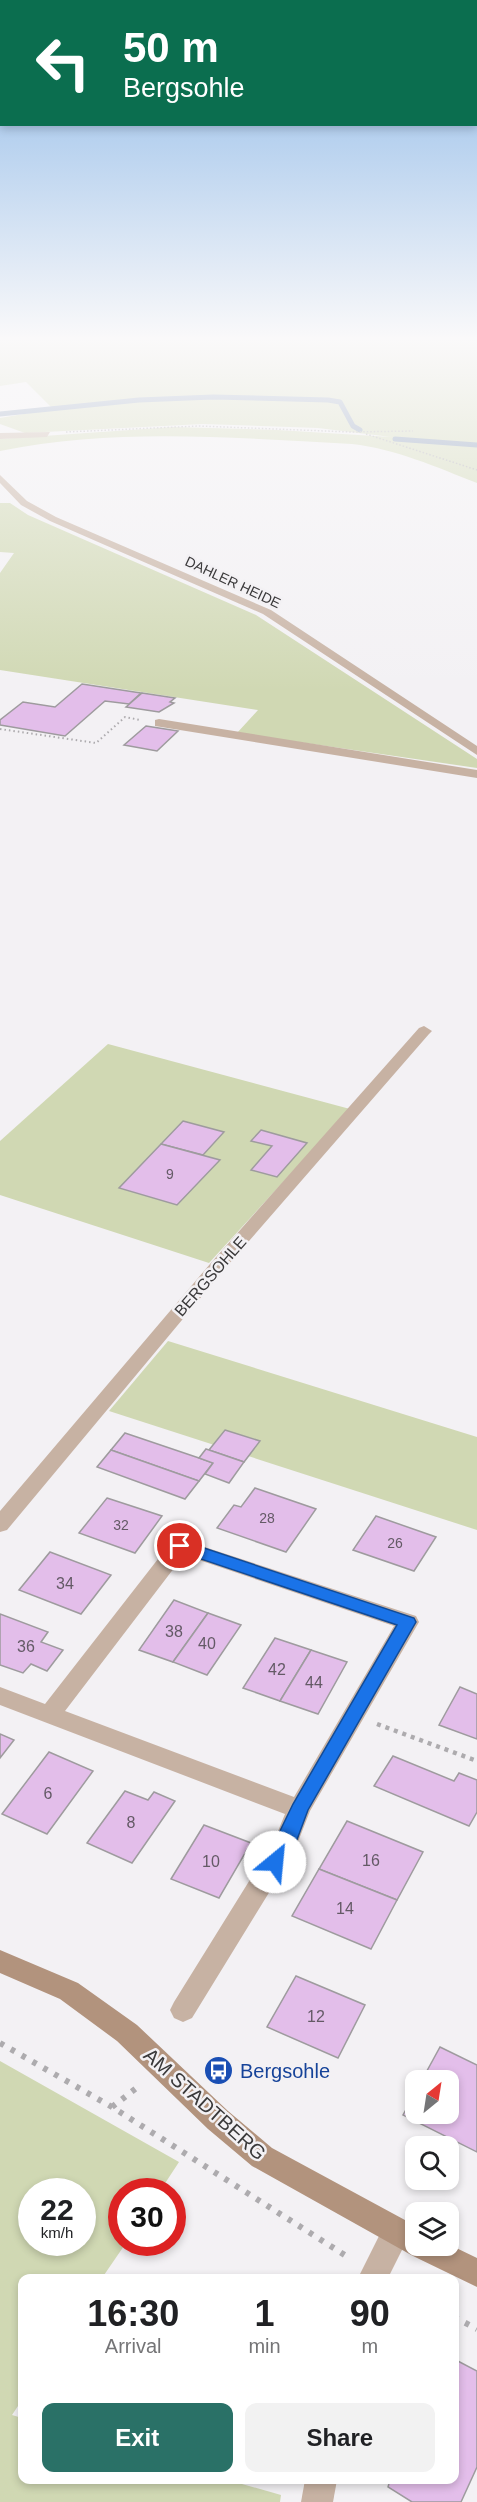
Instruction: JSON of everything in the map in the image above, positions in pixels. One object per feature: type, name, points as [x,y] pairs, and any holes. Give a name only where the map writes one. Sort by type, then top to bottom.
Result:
[{"type":"street","name":"DAHLER HEIDE","points":[[0,478],[24,503],[53,519],[267,612],[477,751]]},
{"type":"street","points":[[159,723],[477,774]]},
{"type":"street","name":"BERGSOHLE","points":[[0,1525],[216,1268],[424,1031]]},
{"type":"street","points":[[50,1714],[180,1546],[408,1622],[299,1809],[285,1845],[183,2010]]},
{"type":"street","points":[[0,1696],[299,1809]]},
{"type":"street","name":"AM STADTBERG","points":[[0,1961],[69,1991],[127,2033],[218,2120],[262,2157],[405,2236]]},
{"type":"street","points":[[375,2274],[405,2238]]},
{"type":"street","points":[[443,2256],[477,2273]]},
{"type":"street","points":[[316,2502],[320,2484]]},
{"type":"path","points":[[435,457],[477,470]]},
{"type":"path","points":[[0,729],[96,743],[125,717],[159,723]]},
{"type":"path","points":[[354,1716],[477,1761]]},
{"type":"path","points":[[0,2043],[112,2107],[370,2274]]},
{"type":"path","points":[[459,2320],[477,2329]]},
{"type":"green space","points":[[408,457],[477,457],[477,483]]},
{"type":"green space","points":[[0,503],[10,503],[28,515],[256,615],[477,759],[477,768],[237,733],[258,710],[0,670],[0,573],[14,553],[0,552]]},
{"type":"green space","points":[[108,1044],[350,1109],[209,1263],[0,1195],[0,1141]]},
{"type":"green space","points":[[168,1341],[477,1437],[477,1530],[109,1411]]},
{"type":"green space","points":[[0,2061],[179,2162],[169,2178],[108,2178],[108,2256],[117,2256],[105,2274],[18,2274],[18,2406],[12,2415],[18,2417],[18,2484],[242,2484],[281,2495],[280,2502],[0,2502]]},
{"type":"building","points":[[82,684],[141,693],[129,704],[105,701],[65,736],[0,725],[0,720],[23,702],[55,707]]},
{"type":"building","points":[[142,693],[175,698],[170,702],[174,703],[159,712],[126,707]]},
{"type":"building","points":[[146,726],[178,731],[157,751],[124,745]]},
{"type":"building","points":[[183,1121],[224,1132],[203,1155],[161,1144]]},
{"type":"building","points":[[261,1130],[307,1143],[277,1177],[251,1170],[272,1146],[251,1141]]},
{"type":"building","points":[[161,1144],[220,1160],[177,1205],[119,1188]]},
{"type":"building","points":[[225,1430],[260,1441],[244,1462],[209,1450]]},
{"type":"building","points":[[125,1433],[213,1463],[199,1481],[111,1450]]},
{"type":"building","points":[[206,1449],[244,1462],[229,1483],[205,1474],[213,1463],[199,1458]]},
{"type":"building","points":[[111,1450],[199,1481],[185,1499],[97,1467]]},
{"type":"building","points":[[255,1488],[316,1509],[286,1552],[217,1528],[234,1505],[241,1507]]},
{"type":"building","points":[[107,1498],[162,1516],[135,1553],[79,1533]]},
{"type":"building","points":[[376,1516],[436,1537],[414,1571],[353,1550]]},
{"type":"building","points":[[50,1552],[111,1575],[81,1614],[19,1590]]},
{"type":"building","points":[[174,1600],[208,1613],[173,1662],[139,1650]]},
{"type":"building","points":[[208,1613],[241,1625],[207,1675],[173,1662]]},
{"type":"building","points":[[0,1614],[48,1632],[41,1642],[63,1650],[47,1671],[31,1664],[23,1673],[0,1665]]},
{"type":"building","points":[[275,1638],[311,1650],[280,1701],[243,1688]]},
{"type":"building","points":[[311,1650],[347,1662],[318,1714],[280,1701]]},
{"type":"building","points":[[460,1687],[477,1694],[477,1739],[439,1725]]},
{"type":"building","points":[[0,1734],[14,1740],[0,1758]]},
{"type":"building","points":[[49,1752],[93,1771],[47,1834],[2,1814]]},
{"type":"building","points":[[393,1756],[454,1781],[459,1773],[477,1780],[477,1812],[469,1826],[374,1786]]},
{"type":"building","points":[[125,1791],[148,1800],[154,1792],[175,1801],[132,1863],[87,1843]]},
{"type":"building","points":[[347,1821],[423,1852],[397,1900],[319,1869]]},
{"type":"building","points":[[204,1825],[251,1843],[219,1898],[171,1879]]},
{"type":"building","points":[[319,1869],[397,1900],[371,1949],[292,1916]]},
{"type":"building","points":[[296,1976],[365,2005],[338,2058],[267,2027]]},
{"type":"building","points":[[440,2047],[477,2065],[477,2152],[459,2143],[459,2136],[445,2136],[421,2124],[459,2124],[459,2070],[427,2070]]},
{"type":"building","points":[[459,2362],[477,2371],[477,2467],[461,2502],[412,2502],[388,2487],[389,2484],[459,2484]]},
{"type":"place","name":"Bergsohle","points":[[219,2071]]},
{"type":"route","points":[[180,1546],[408,1622],[299,1809],[285,1845],[275,1862]]}]
